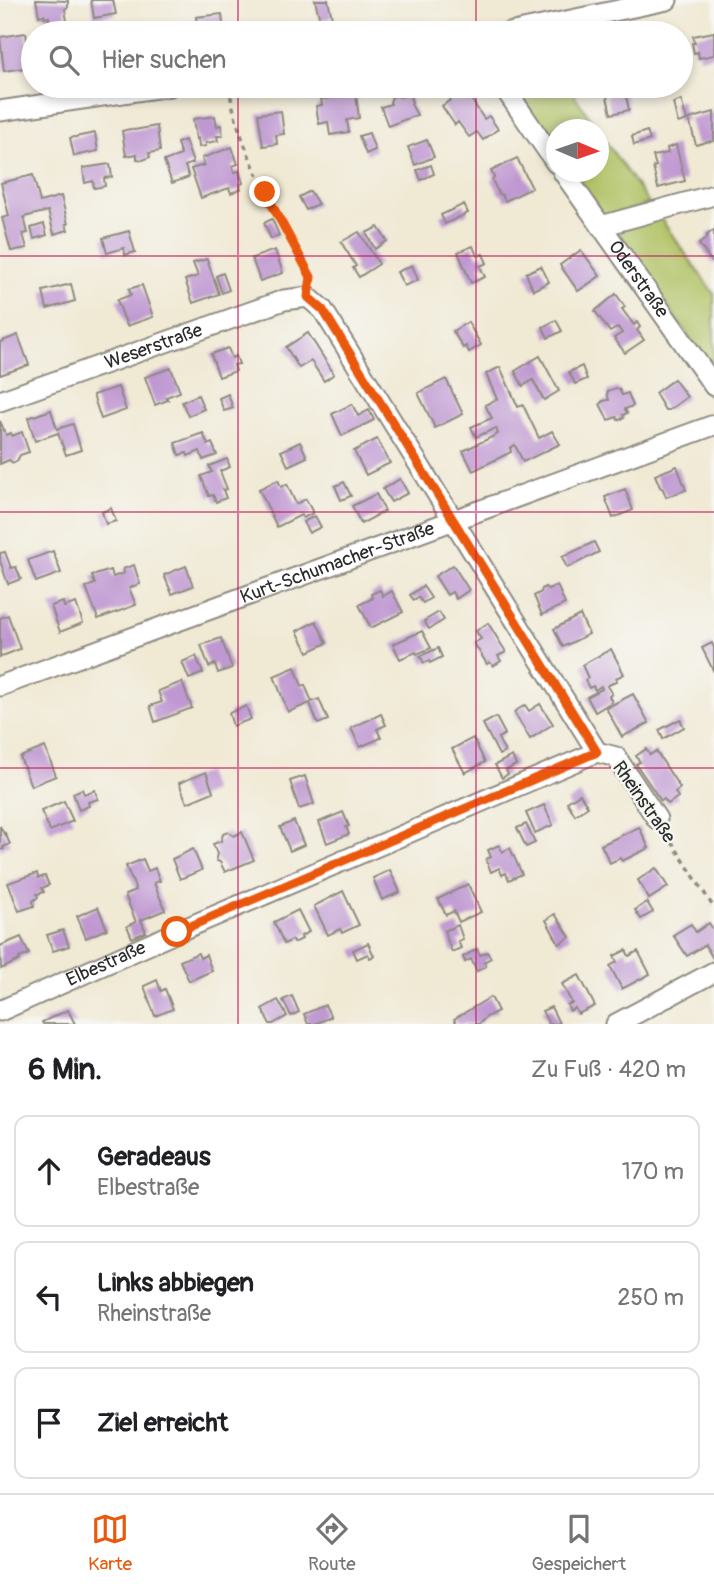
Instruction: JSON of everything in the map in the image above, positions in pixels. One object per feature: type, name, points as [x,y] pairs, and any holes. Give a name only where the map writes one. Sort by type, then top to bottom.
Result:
[{"type":"street","points":[[566,21],[667,0]]},
{"type":"street","points":[[0,111],[88,98]]},
{"type":"street","points":[[511,98],[546,148]]},
{"type":"street","name":"Oderstraße","points":[[570,182],[714,386]]},
{"type":"street","points":[[601,226],[714,195]]},
{"type":"street","name":"Weserstraße","points":[[0,401],[284,300],[308,297]]},
{"type":"street","name":"Rheinstraße","points":[[308,297],[323,310],[597,752],[616,757],[657,820]]},
{"type":"street","name":"Kurt-Schumacher-Straße","points":[[0,686],[714,425]]},
{"type":"street","name":"Elbestraße","points":[[0,1011],[597,752]]},
{"type":"street","points":[[616,1024],[714,972]]},
{"type":"path","points":[[231,98],[246,151],[311,277],[308,297]]},
{"type":"path","name":"Rheinstraße","points":[[657,820],[714,908]]},
{"type":"green space","points":[[522,98],[576,98],[590,119],[546,119],[546,133]]},
{"type":"green space","points":[[609,146],[649,204],[607,217],[580,182],[609,182]]},
{"type":"green space","points":[[659,216],[714,294],[714,373],[619,237],[622,228]]},
{"type":"building","points":[[36,0],[68,1],[68,7],[65,9],[67,21],[49,21],[49,17],[39,16]]},
{"type":"building","points":[[91,0],[113,0],[116,14],[94,18]]},
{"type":"building","points":[[315,0],[328,0],[332,18],[320,20]]},
{"type":"building","points":[[222,14],[223,21],[196,21],[196,17]]},
{"type":"building","points":[[714,32],[714,55],[699,58],[698,52],[694,53],[693,36]]},
{"type":"building","points":[[21,34],[21,68],[4,71],[0,37]]},
{"type":"building","points":[[356,98],[359,118],[347,120],[349,132],[330,135],[328,122],[319,124],[316,106],[322,105],[321,99]]},
{"type":"building","points":[[392,98],[410,98],[417,115],[388,126],[381,107],[391,104]]},
{"type":"building","points":[[453,98],[472,98],[484,119],[489,116],[498,129],[483,140],[477,132],[469,137],[458,122],[455,125],[442,106]]},
{"type":"building","points":[[607,98],[626,98],[629,110],[611,114]]},
{"type":"building","points":[[681,100],[687,120],[678,123],[673,103]]},
{"type":"building","points":[[281,111],[284,134],[276,135],[277,144],[263,146],[258,114]]},
{"type":"building","points":[[714,112],[714,141],[696,145],[689,119]]},
{"type":"building","points":[[215,116],[217,126],[221,125],[223,136],[217,136],[218,141],[199,147],[193,119]]},
{"type":"building","points":[[157,126],[160,151],[149,153],[150,157],[143,160],[137,159],[137,154],[126,156],[122,131]]},
{"type":"building","points":[[647,131],[650,140],[634,145],[632,136]]},
{"type":"building","points":[[95,133],[98,151],[74,156],[70,138]]},
{"type":"building","points":[[369,133],[375,150],[366,154],[359,136]]},
{"type":"building","points":[[185,140],[193,163],[185,166],[189,177],[172,183],[164,161],[181,155],[177,143]]},
{"type":"building","points":[[427,140],[434,157],[415,165],[408,147]]},
{"type":"building","points":[[676,145],[685,181],[658,188],[653,156],[668,153],[667,148]]},
{"type":"building","points":[[232,147],[238,164],[232,166],[234,172],[239,171],[243,183],[240,184],[241,189],[231,193],[229,188],[201,198],[191,169],[204,165],[202,158]]},
{"type":"building","points":[[517,158],[532,188],[505,201],[492,180],[494,177],[491,171]]},
{"type":"building","points":[[110,164],[112,177],[104,178],[105,186],[94,188],[93,181],[85,183],[83,168]]},
{"type":"building","points":[[431,165],[434,174],[421,180],[417,170]]},
{"type":"building","points":[[33,175],[40,202],[61,196],[68,230],[54,234],[48,211],[24,217],[28,233],[23,234],[27,248],[11,251],[2,218],[9,216],[1,183]]},
{"type":"building","points":[[310,191],[318,204],[306,210],[299,197]]},
{"type":"building","points":[[464,204],[468,213],[445,224],[441,215]]},
{"type":"building","points":[[272,219],[279,235],[271,239],[264,223]]},
{"type":"building","points":[[44,224],[47,235],[34,239],[31,228]]},
{"type":"building","points":[[378,227],[387,241],[375,249],[366,233]]},
{"type":"building","points":[[714,230],[714,265],[699,244]]},
{"type":"building","points":[[129,231],[135,252],[125,255],[124,248],[107,253],[103,238]]},
{"type":"building","points":[[359,232],[379,264],[359,277],[353,268],[356,266],[341,242]]},
{"type":"building","points":[[473,246],[477,256],[483,254],[487,263],[480,266],[485,277],[471,283],[458,252]]},
{"type":"building","points":[[275,250],[283,273],[260,281],[252,258]]},
{"type":"building","points":[[581,250],[600,276],[578,291],[560,265]]},
{"type":"building","points":[[207,259],[219,294],[193,303],[185,280],[198,276],[193,263]]},
{"type":"building","points":[[412,265],[418,280],[404,286],[397,272]]},
{"type":"building","points":[[541,266],[549,282],[533,290],[526,273]]},
{"type":"building","points":[[223,273],[229,290],[222,293],[216,276]]},
{"type":"building","points":[[71,284],[75,301],[47,309],[43,291]]},
{"type":"building","points":[[142,285],[153,317],[127,326],[117,300],[131,295],[129,289]]},
{"type":"building","points":[[616,294],[625,307],[622,309],[634,325],[637,322],[640,327],[637,330],[644,340],[625,353],[614,338],[622,333],[618,327],[610,332],[595,311]]},
{"type":"building","points":[[556,320],[562,331],[548,338],[543,327]]},
{"type":"building","points":[[468,322],[481,345],[469,352],[466,346],[463,348],[453,331]]},
{"type":"building","points":[[308,333],[334,374],[324,381],[311,361],[299,368],[286,347]]},
{"type":"building","points":[[18,335],[29,365],[0,375],[0,342]]},
{"type":"building","points":[[228,348],[232,358],[236,356],[239,364],[234,365],[236,371],[219,377],[211,354]]},
{"type":"building","points":[[540,356],[559,391],[544,400],[533,380],[523,386],[515,371]]},
{"type":"building","points":[[582,366],[587,379],[575,384],[569,372]]},
{"type":"building","points":[[500,367],[518,407],[523,405],[539,438],[552,431],[560,444],[523,462],[515,445],[510,448],[511,452],[473,471],[463,451],[498,434],[496,428],[476,437],[471,427],[492,418],[485,405],[497,399],[486,374]]},
{"type":"building","points":[[171,368],[180,392],[155,405],[145,377]]},
{"type":"building","points":[[446,379],[463,414],[435,428],[418,393]]},
{"type":"building","points":[[674,379],[687,397],[665,410],[655,393]]},
{"type":"building","points":[[118,387],[126,410],[101,419],[93,395]]},
{"type":"building","points":[[616,388],[622,395],[628,393],[633,406],[625,409],[627,413],[623,415],[624,418],[608,420],[600,404],[609,400],[608,391]]},
{"type":"building","points":[[228,394],[233,408],[224,411],[219,398]]},
{"type":"building","points":[[198,395],[204,409],[188,416],[182,402]]},
{"type":"building","points":[[352,404],[358,416],[369,410],[374,420],[342,436],[332,414]]},
{"type":"building","points":[[51,410],[57,429],[73,424],[81,450],[66,455],[58,433],[35,441],[28,418]]},
{"type":"building","points":[[0,421],[6,435],[22,432],[29,452],[20,455],[13,463],[9,460],[0,464]]},
{"type":"building","points":[[203,433],[208,445],[212,443],[217,455],[203,460],[200,451],[188,456],[187,453],[179,455],[175,443]]},
{"type":"building","points":[[377,439],[390,463],[366,475],[354,451]]},
{"type":"building","points":[[300,442],[307,457],[288,466],[281,451]]},
{"type":"building","points":[[227,459],[230,467],[220,471],[227,489],[223,490],[226,498],[216,502],[213,495],[209,496],[201,476],[212,472],[209,466]]},
{"type":"building","points":[[677,466],[686,490],[666,497],[655,475]]},
{"type":"building","points":[[400,479],[408,493],[391,502],[383,489]]},
{"type":"building","points":[[278,480],[281,487],[287,484],[296,504],[306,499],[313,513],[303,518],[301,515],[277,527],[259,489]]},
{"type":"building","points":[[344,482],[351,496],[341,500],[335,486]]},
{"type":"building","points":[[625,489],[633,510],[613,518],[605,497]]},
{"type":"building","points":[[376,494],[385,511],[361,524],[352,506]]},
{"type":"building","points":[[111,508],[116,521],[106,524],[102,512]]},
{"type":"building","points":[[315,516],[321,527],[309,533],[303,522]]},
{"type":"building","points":[[594,542],[599,552],[567,568],[562,557]]},
{"type":"building","points":[[53,551],[61,573],[36,582],[28,560]]},
{"type":"building","points":[[5,552],[11,568],[16,567],[21,579],[8,584],[0,561],[0,553]]},
{"type":"building","points":[[134,565],[140,584],[129,588],[136,605],[98,619],[86,587],[95,584],[92,576],[111,570],[113,577]]},
{"type":"building","points":[[453,565],[469,590],[456,599],[452,592],[447,595],[435,576]]},
{"type":"building","points":[[186,566],[193,586],[172,594],[164,575]]},
{"type":"building","points":[[557,585],[565,604],[542,615],[534,596],[545,587],[548,589]]},
{"type":"building","points":[[423,586],[431,598],[423,603],[418,597],[414,600],[410,595]]},
{"type":"building","points":[[380,590],[383,596],[392,591],[403,612],[371,628],[359,605],[373,598],[371,594]]},
{"type":"building","points":[[63,602],[64,607],[76,603],[83,623],[60,632],[51,606]]},
{"type":"building","points":[[439,612],[444,620],[429,629],[424,621]]},
{"type":"building","points":[[8,615],[20,649],[0,657],[0,618]]},
{"type":"building","points":[[580,615],[589,634],[563,647],[554,629]]},
{"type":"building","points":[[316,621],[327,643],[308,652],[297,631]]},
{"type":"building","points":[[488,623],[506,652],[498,656],[501,661],[493,666],[490,662],[487,664],[474,643],[481,639],[476,631]]},
{"type":"building","points":[[422,631],[431,648],[400,659],[393,644]]},
{"type":"building","points":[[221,638],[232,668],[218,673],[215,664],[209,667],[201,645]]},
{"type":"building","points":[[712,643],[714,648],[714,672],[702,648]]},
{"type":"building","points":[[438,648],[442,657],[424,663],[420,656]]},
{"type":"building","points":[[611,649],[624,674],[607,686],[612,694],[609,696],[612,702],[595,712],[587,697],[602,689],[601,686],[595,690],[593,686],[589,688],[582,665]]},
{"type":"building","points":[[196,656],[203,673],[189,679],[182,662]]},
{"type":"building","points":[[295,667],[302,686],[305,685],[312,702],[319,699],[328,720],[318,724],[310,703],[288,712],[274,676]]},
{"type":"building","points":[[182,682],[192,708],[155,722],[150,706],[162,702],[158,691]]},
{"type":"building","points":[[633,694],[649,723],[622,737],[606,708]]},
{"type":"building","points":[[540,704],[553,724],[530,739],[514,712],[525,705],[529,711]]},
{"type":"building","points":[[246,706],[251,719],[233,726],[229,713]]},
{"type":"building","points":[[381,714],[386,725],[377,729],[381,738],[360,747],[351,728]]},
{"type":"building","points":[[496,717],[505,734],[498,738],[505,752],[499,755],[483,724]]},
{"type":"building","points":[[680,719],[684,727],[663,739],[659,730]]},
{"type":"building","points":[[473,738],[485,762],[465,773],[452,749]]},
{"type":"building","points":[[45,747],[56,776],[31,786],[20,757]]},
{"type":"building","points":[[646,749],[650,755],[656,751],[680,788],[675,792],[678,797],[668,804],[664,799],[661,801],[636,764],[640,762],[636,756]]},
{"type":"building","points":[[512,756],[516,765],[506,770],[508,774],[502,778],[495,765]]},
{"type":"building","points":[[206,772],[213,792],[187,803],[179,783]]},
{"type":"building","points":[[305,776],[314,804],[299,809],[290,781]]},
{"type":"building","points":[[82,789],[84,794],[95,790],[98,799],[88,802],[89,806],[79,810],[73,793]]},
{"type":"building","points":[[580,794],[588,807],[575,815],[567,802]]},
{"type":"building","points":[[64,801],[73,821],[50,831],[41,811]]},
{"type":"building","points":[[544,805],[553,825],[535,833],[526,813]]},
{"type":"building","points":[[343,812],[349,826],[346,827],[349,834],[327,843],[319,822]]},
{"type":"building","points":[[294,821],[304,845],[290,851],[280,827]]},
{"type":"building","points":[[526,824],[535,843],[526,847],[517,828]]},
{"type":"building","points":[[0,826],[10,844],[0,850]]},
{"type":"building","points":[[639,827],[649,848],[622,861],[620,858],[610,863],[601,845]]},
{"type":"building","points":[[228,832],[234,836],[242,832],[254,860],[225,872],[217,861],[213,844],[221,841],[223,834]]},
{"type":"building","points":[[499,845],[502,852],[510,848],[522,874],[509,880],[506,873],[502,875],[499,868],[491,872],[486,859],[491,857],[488,850]]},
{"type":"building","points":[[193,849],[202,870],[180,879],[172,859]]},
{"type":"building","points":[[143,859],[148,871],[155,868],[160,881],[154,883],[165,910],[141,920],[146,932],[132,938],[127,926],[136,922],[125,895],[136,890],[126,866]]},
{"type":"building","points":[[656,868],[668,887],[649,899],[638,880]]},
{"type":"building","points":[[390,870],[400,892],[382,900],[373,878]]},
{"type":"building","points":[[37,873],[38,878],[45,876],[49,885],[42,888],[44,892],[37,894],[38,897],[33,901],[34,906],[19,911],[8,883]]},
{"type":"building","points":[[468,884],[481,912],[459,922],[454,911],[446,915],[438,899]]},
{"type":"building","points":[[343,891],[359,925],[342,933],[340,929],[328,935],[314,906]]},
{"type":"building","points":[[647,902],[653,912],[641,919],[635,910]]},
{"type":"building","points":[[98,907],[107,929],[86,938],[77,916]]},
{"type":"building","points":[[298,910],[309,932],[294,943],[292,940],[284,944],[274,922]]},
{"type":"building","points":[[555,914],[570,937],[559,944],[546,920]]},
{"type":"building","points":[[709,923],[714,931],[714,960],[705,945],[687,956],[673,935],[691,924],[696,932]]},
{"type":"building","points":[[458,925],[463,939],[458,941],[461,948],[452,952],[444,931]]},
{"type":"building","points":[[63,930],[69,946],[53,951],[47,935]]},
{"type":"building","points":[[21,937],[29,954],[1,969],[0,946]]},
{"type":"building","points":[[368,943],[374,956],[370,958],[368,954],[357,959],[353,950]]},
{"type":"building","points":[[477,949],[480,955],[487,952],[491,958],[484,962],[486,966],[477,971],[471,959],[465,962],[463,957]]},
{"type":"building","points":[[626,950],[629,956],[638,951],[650,974],[622,989],[610,966],[617,962],[614,956]]},
{"type":"building","points":[[198,953],[200,958],[206,955],[212,971],[189,981],[180,961]]},
{"type":"building","points":[[579,975],[595,1006],[578,1014],[575,1008],[570,1011],[567,1005],[572,1003],[562,984]]},
{"type":"building","points":[[157,980],[161,991],[165,989],[173,1009],[155,1016],[144,986]]},
{"type":"building","points":[[292,996],[299,1012],[291,1016],[283,1000]]},
{"type":"building","points":[[491,997],[498,1011],[479,1024],[457,1024],[454,1019]]},
{"type":"building","points":[[278,1000],[287,1016],[270,1024],[262,1009]]},
{"type":"building","points":[[325,1005],[331,1017],[308,1024],[304,1014]]},
{"type":"building","points":[[551,1007],[559,1023],[557,1024],[549,1024],[542,1011]]},
{"type":"building","points":[[68,1010],[75,1024],[43,1024],[42,1022]]},
{"type":"route","points":[[177,932],[597,752],[323,310],[308,297],[311,277],[265,192]]}]
